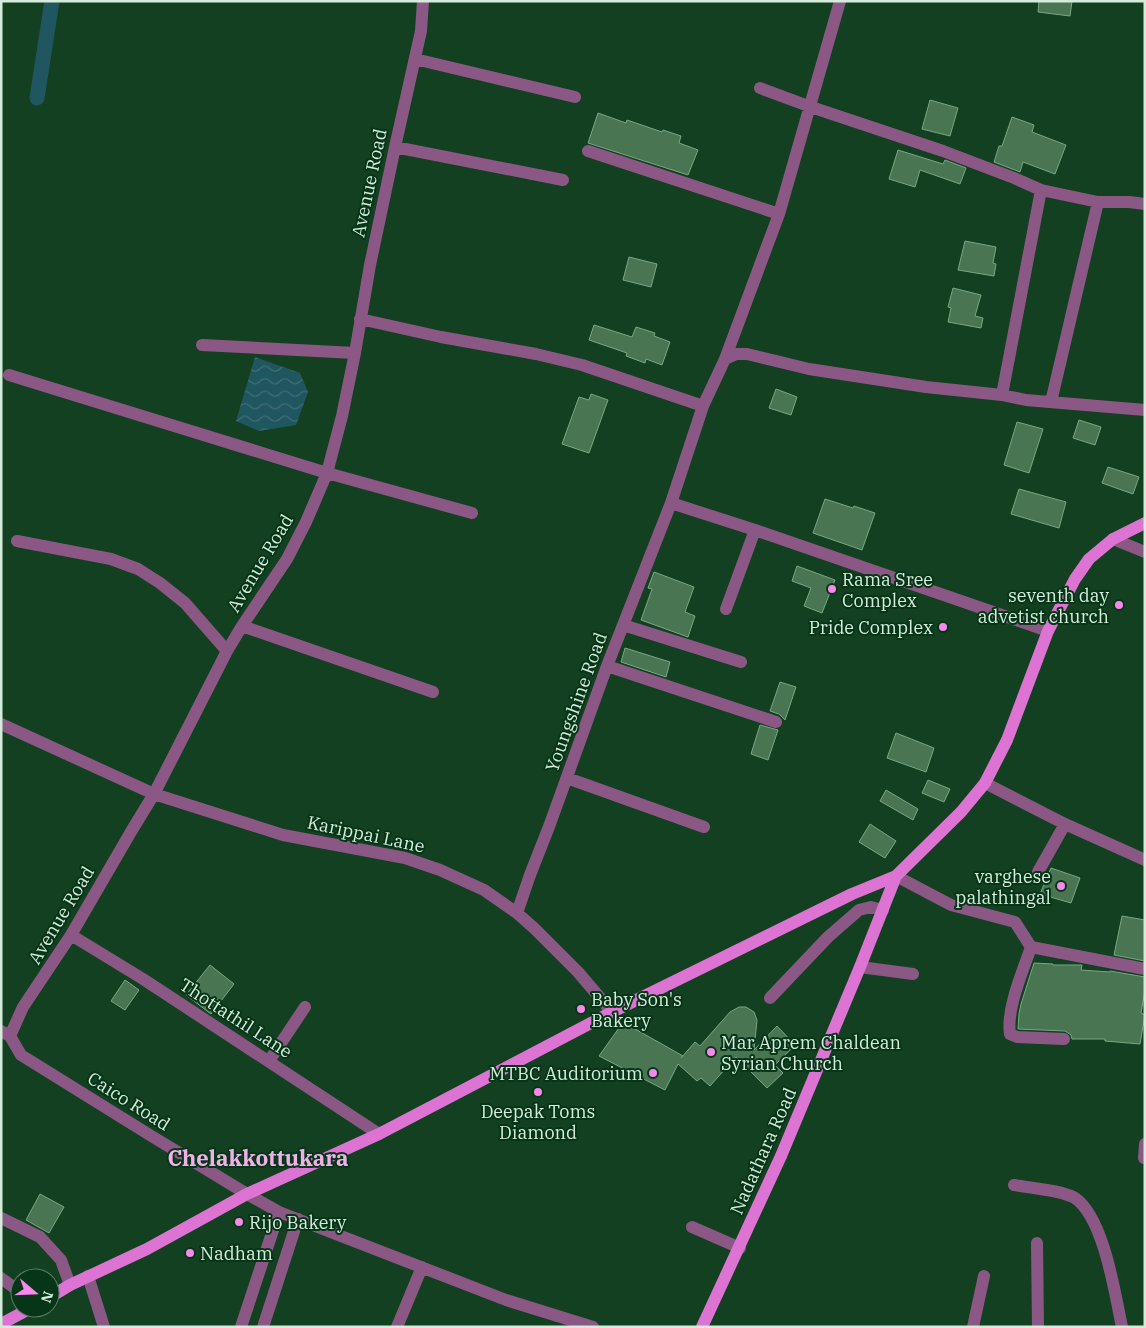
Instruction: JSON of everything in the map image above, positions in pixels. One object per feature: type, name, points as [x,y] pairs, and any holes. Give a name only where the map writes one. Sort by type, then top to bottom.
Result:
[{"type":"main road","points":[[60,1291],[88,1276],[147,1250],[247,1194],[378,1134],[612,1012],[852,894],[896,876],[960,812],[986,782],[1007,740],[1048,631],[1075,579],[1089,559],[1113,539],[1145,523]]},
{"type":"main road","name":"Nadathara Road","points":[[702,1327],[782,1156],[896,876]]},
{"type":"street","name":"Avenue Road","points":[[6,1033],[71,935],[154,794],[227,651],[287,558],[306,522],[327,473],[342,416],[394,147],[421,31],[423,1]]},
{"type":"street","name":"Youngshine Road","points":[[516,913],[607,666],[671,503],[703,406],[725,359],[779,214],[840,1]]},
{"type":"street","points":[[415,59],[575,97]]},
{"type":"street","points":[[760,88],[943,151],[1041,190],[1098,202],[1145,204]]},
{"type":"street","points":[[394,147],[563,180]]},
{"type":"street","points":[[588,151],[779,214]]},
{"type":"street","points":[[1002,396],[1041,190]]},
{"type":"street","points":[[1051,402],[1098,202]]},
{"type":"street","points":[[360,319],[582,365],[703,406]]},
{"type":"street","points":[[202,345],[355,353]]},
{"type":"street","points":[[725,359],[736,354],[747,354],[808,370],[926,388],[1026,400],[1145,410]]},
{"type":"street","points":[[9,375],[327,473],[472,513]]},
{"type":"street","points":[[671,503],[1048,631]]},
{"type":"street","points":[[726,609],[755,530]]},
{"type":"street","points":[[1113,539],[1145,552]]},
{"type":"street","points":[[18,540],[111,558],[138,569],[160,583],[185,603],[227,651]]},
{"type":"street","points":[[623,625],[741,662]]},
{"type":"street","points":[[242,626],[433,692]]},
{"type":"street","points":[[607,666],[776,722]]},
{"type":"street","name":"Karippai Lane","points":[[1,724],[154,794],[283,834],[405,858],[440,870],[484,890],[536,929],[578,972],[612,1012]]},
{"type":"street","points":[[567,778],[704,827]]},
{"type":"street","points":[[986,782],[1065,824],[1145,860]]},
{"type":"street","points":[[1038,872],[1065,824]]},
{"type":"street","points":[[896,876],[951,905],[1015,922],[1031,947],[1145,969]]},
{"type":"street","points":[[770,998],[828,937],[859,910],[871,907],[883,910]]},
{"type":"street","name":"Thottathil Lane","points":[[71,935],[143,978],[378,1134]]},
{"type":"street","points":[[1031,947],[1013,1001],[1009,1026],[1010,1034],[1017,1037],[1064,1039]]},
{"type":"street","points":[[860,967],[913,974]]},
{"type":"street","points":[[269,1061],[305,1007]]},
{"type":"street","name":"Caico Road","points":[[6,1033],[21,1055],[279,1212],[506,1300],[593,1327]]},
{"type":"street","points":[[1144,1158],[1145,1144]]},
{"type":"street","points":[[1014,1185],[1060,1193],[1075,1198],[1089,1213],[1105,1250],[1122,1327]]},
{"type":"street","points":[[241,1327],[279,1212]]},
{"type":"street","points":[[1,1218],[40,1237],[61,1260],[70,1285]]},
{"type":"street","points":[[264,1327],[298,1219]]},
{"type":"street","points":[[692,1228],[740,1248]]},
{"type":"street","points":[[1037,1243],[1038,1327]]},
{"type":"street","points":[[397,1327],[422,1267]]},
{"type":"street","points":[[88,1276],[104,1327]]},
{"type":"street","points":[[972,1327],[984,1276]]},
{"type":"water","points":[[255,357],[300,373],[308,392],[296,425],[259,431],[236,421]]},
{"type":"building","points":[[1039,1],[1072,1],[1070,16],[1038,12]]},
{"type":"building","points":[[930,100],[958,108],[950,136],[922,129]]},
{"type":"building","points":[[598,113],[626,123],[627,120],[662,132],[663,130],[681,136],[679,143],[698,150],[688,175],[588,143]]},
{"type":"building","points":[[1012,117],[1034,125],[1032,132],[1066,145],[1055,174],[1023,162],[1020,172],[994,162]]},
{"type":"building","points":[[898,150],[943,164],[945,160],[966,168],[960,184],[920,170],[915,187],[889,179]]},
{"type":"building","points":[[965,241],[996,247],[993,263],[996,264],[994,276],[958,270]]},
{"type":"building","points":[[629,257],[657,264],[651,287],[623,280]]},
{"type":"building","points":[[953,288],[981,295],[975,316],[983,318],[981,328],[948,322],[951,308],[948,307]]},
{"type":"building","points":[[594,325],[632,337],[636,327],[655,333],[654,336],[670,342],[662,365],[646,359],[645,363],[626,356],[627,353],[589,340]]},
{"type":"building","points":[[776,389],[797,397],[791,415],[769,408]]},
{"type":"building","points":[[591,394],[608,400],[589,453],[562,444],[579,397],[589,400]]},
{"type":"building","points":[[1079,420],[1101,427],[1095,445],[1073,438]]},
{"type":"building","points":[[1017,422],[1043,429],[1029,473],[1004,465]]},
{"type":"building","points":[[1108,467],[1139,477],[1133,494],[1102,483]]},
{"type":"building","points":[[1019,489],[1066,502],[1059,528],[1011,514]]},
{"type":"building","points":[[825,499],[875,513],[862,550],[813,533]]},
{"type":"building","points":[[797,566],[835,580],[822,613],[804,606],[811,588],[792,581]]},
{"type":"building","points":[[654,572],[694,587],[685,612],[695,616],[688,637],[641,620],[652,589],[648,588]]},
{"type":"building","points":[[625,648],[670,662],[666,677],[621,662]]},
{"type":"building","points":[[780,682],[796,687],[785,720],[779,714],[770,711]]},
{"type":"building","points":[[760,725],[778,730],[768,760],[751,754]]},
{"type":"building","points":[[896,733],[934,748],[926,772],[887,758]]},
{"type":"building","points":[[928,780],[950,789],[944,802],[922,793]]},
{"type":"building","points":[[886,790],[918,809],[913,820],[880,801]]},
{"type":"building","points":[[870,824],[896,841],[885,858],[859,842]]},
{"type":"building","name":"varghese palathingal","points":[[1051,868],[1080,878],[1071,903],[1040,894]]},
{"type":"building","points":[[1122,916],[1145,920],[1145,961],[1114,955]]},
{"type":"building","points":[[1034,963],[1082,965],[1081,970],[1110,971],[1145,977],[1141,1013],[1145,1015],[1140,1044],[1105,1041],[1105,1039],[1072,1039],[1071,1035],[1065,1031],[1018,1029],[1021,1004]]},
{"type":"building","points":[[210,965],[234,984],[211,1014],[186,995]]},
{"type":"building","points":[[125,980],[139,990],[125,1010],[111,1001]]},
{"type":"building","points":[[739,1007],[746,1007],[754,1012],[757,1020],[754,1050],[777,1026],[795,1045],[775,1065],[783,1073],[767,1088],[736,1057],[710,1086],[701,1078],[697,1081],[678,1064],[665,1090],[599,1056],[619,1028],[628,1025],[683,1056],[695,1042],[700,1046],[730,1012]]},
{"type":"building","points":[[40,1194],[64,1207],[49,1233],[26,1220]]},
{"type":"waterway","points":[[37,98],[52,1]]},
{"type":"place","name":"Rama Sree Complex","points":[[832,589]]},
{"type":"place","name":"seventh day advetist church","points":[[1119,605]]},
{"type":"place","name":"Pride Complex","points":[[943,627]]},
{"type":"place","name":"varghese palathingal","points":[[1061,886]]},
{"type":"place","name":"Baby Son's Bakery","points":[[581,1009]]},
{"type":"place","name":"Mar Aprem Chaldean Syrian Church","points":[[711,1052]]},
{"type":"place","name":"MTBC Auditorium","points":[[653,1073]]},
{"type":"place","name":"Deepak Toms Diamond","points":[[538,1092]]},
{"type":"place","name":"Rijo Bakery","points":[[239,1222]]},
{"type":"place","name":"Nadham","points":[[190,1253]]},
{"type":"district","name":"Chelakkottukara","points":[[258,1157]]}]
